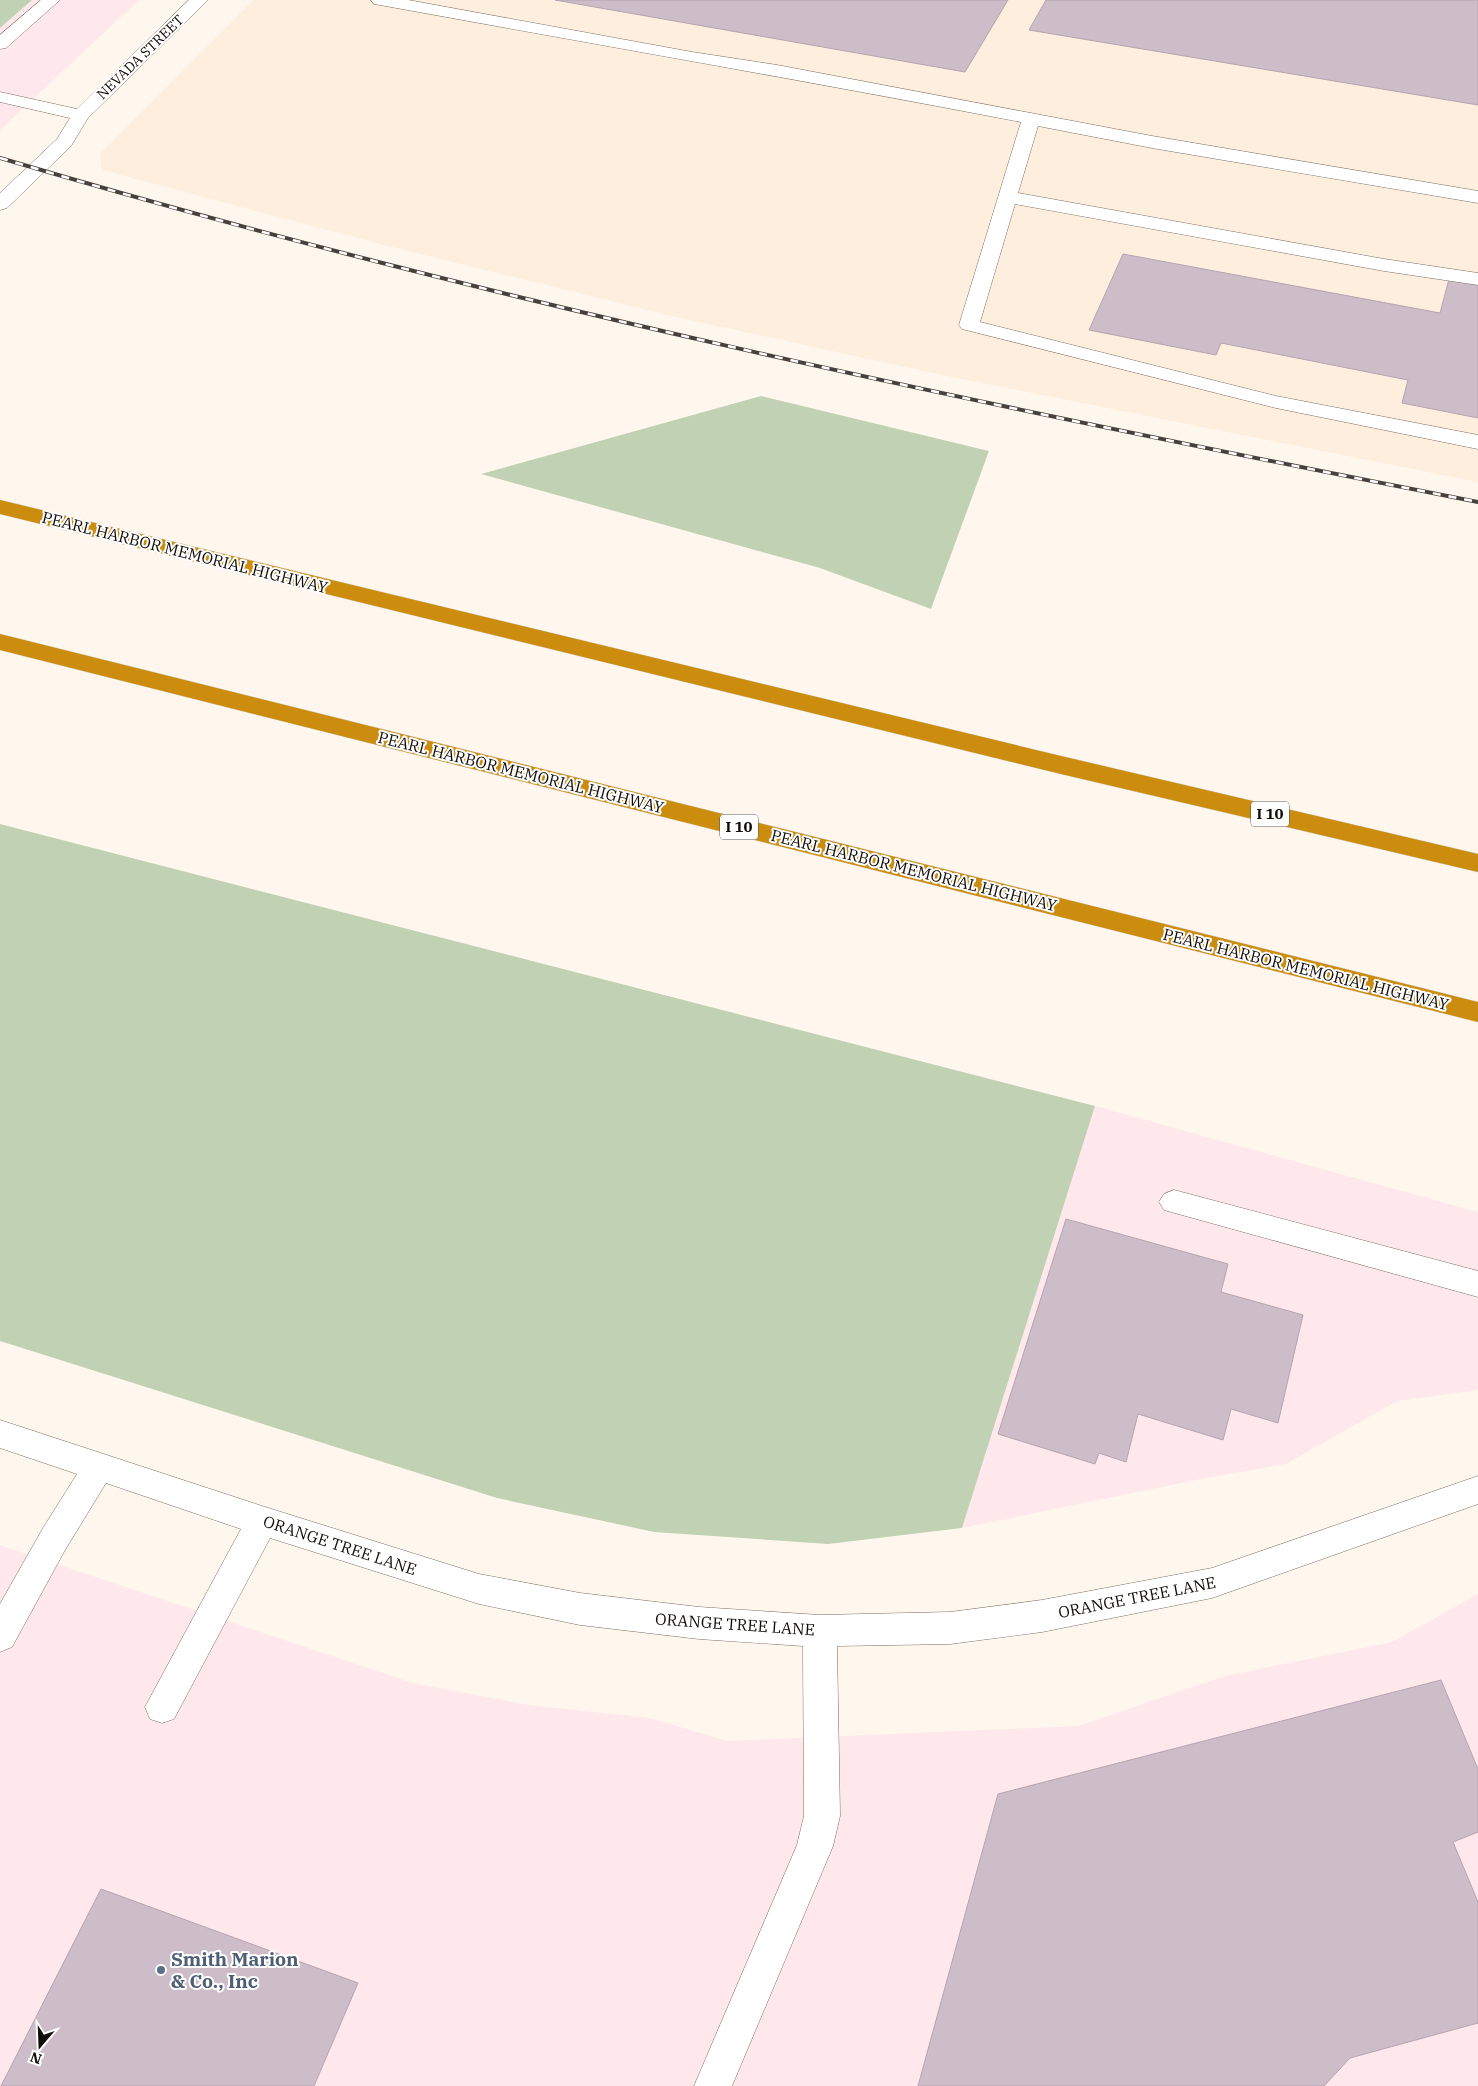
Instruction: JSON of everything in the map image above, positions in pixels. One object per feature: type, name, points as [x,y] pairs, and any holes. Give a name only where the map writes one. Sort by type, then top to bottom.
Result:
[{"type":"highway","name":"PEARL HARBOR MEMORIAL HIGHWAY","points":[[0,507],[1061,765],[1478,863]]},
{"type":"highway","name":"PEARL HARBOR MEMORIAL HIGHWAY","points":[[0,642],[1478,1012]]},
{"type":"highway","points":[[1061,765],[1478,844]]},
{"type":"street","points":[[0,44],[51,0]]},
{"type":"street","name":"NEVADA STREET","points":[[0,204],[64,142],[81,115],[199,0]]},
{"type":"street","points":[[380,0],[692,57],[778,70],[1152,142],[1478,197]]},
{"type":"street","points":[[0,97],[81,115]]},
{"type":"street","name":"NEVADA STREET","points":[[45,136],[81,115]]},
{"type":"street","points":[[1031,118],[969,325],[1276,402],[1478,442]]},
{"type":"street","points":[[1008,197],[1384,265],[1478,279]]},
{"type":"street","points":[[1174,1202],[1478,1284]]},
{"type":"street","name":"ORANGE TREE LANE","points":[[0,1434],[479,1589],[580,1609],[699,1624],[820,1630],[950,1628],[1042,1616],[1212,1583],[1478,1490]]},
{"type":"street","points":[[0,1636],[54,1539],[99,1466]]},
{"type":"street","points":[[162,1707],[262,1520]]},
{"type":"street","points":[[713,2086],[815,1846],[822,1816],[820,1630]]},
{"type":"shaded area","points":[[32,0],[139,0],[0,130],[0,28]]},
{"type":"shaded area","points":[[253,0],[1478,0],[1478,482],[942,375],[667,315],[384,245],[102,170],[100,154]]},
{"type":"shaded area","points":[[1095,1106],[1478,1212],[1478,1390],[1397,1401],[1286,1464],[1206,1478],[962,1528]]},
{"type":"shaded area","points":[[0,1545],[413,1683],[529,1705],[650,1718],[727,1741],[1078,1726],[1225,1676],[1392,1642],[1478,1594],[1478,2086],[0,2086]]},
{"type":"green space","points":[[0,0],[32,0],[0,28]]},
{"type":"green space","points":[[761,396],[989,451],[931,609],[820,568],[481,474]]},
{"type":"green space","points":[[0,824],[1095,1106],[962,1528],[828,1544],[654,1532],[497,1498],[0,1341]]},
{"type":"building","points":[[555,0],[1008,0],[965,72]]},
{"type":"building","points":[[1046,0],[1478,0],[1478,105],[1029,30]]},
{"type":"building","points":[[1123,254],[1440,313],[1449,279],[1478,284],[1478,418],[1402,403],[1408,380],[1221,343],[1216,355],[1089,330]]},
{"type":"building","points":[[1066,1219],[1228,1264],[1221,1292],[1303,1315],[1278,1423],[1231,1409],[1223,1440],[1138,1414],[1126,1462],[1099,1453],[1095,1464],[998,1434]]},
{"type":"building","points":[[1441,1680],[1478,1769],[1478,1832],[1453,1842],[1478,1902],[1478,2023],[1350,2058],[1324,2086],[918,2086],[998,1794]]},
{"type":"building","points":[[101,1889],[358,1983],[314,2086],[1,2086]]},
{"type":"railway","points":[[0,158],[182,210],[550,305],[735,348],[1106,428],[1478,502]]},
{"type":"place","name":"Smith Marion & Co., Inc","points":[[161,1970]]}]
